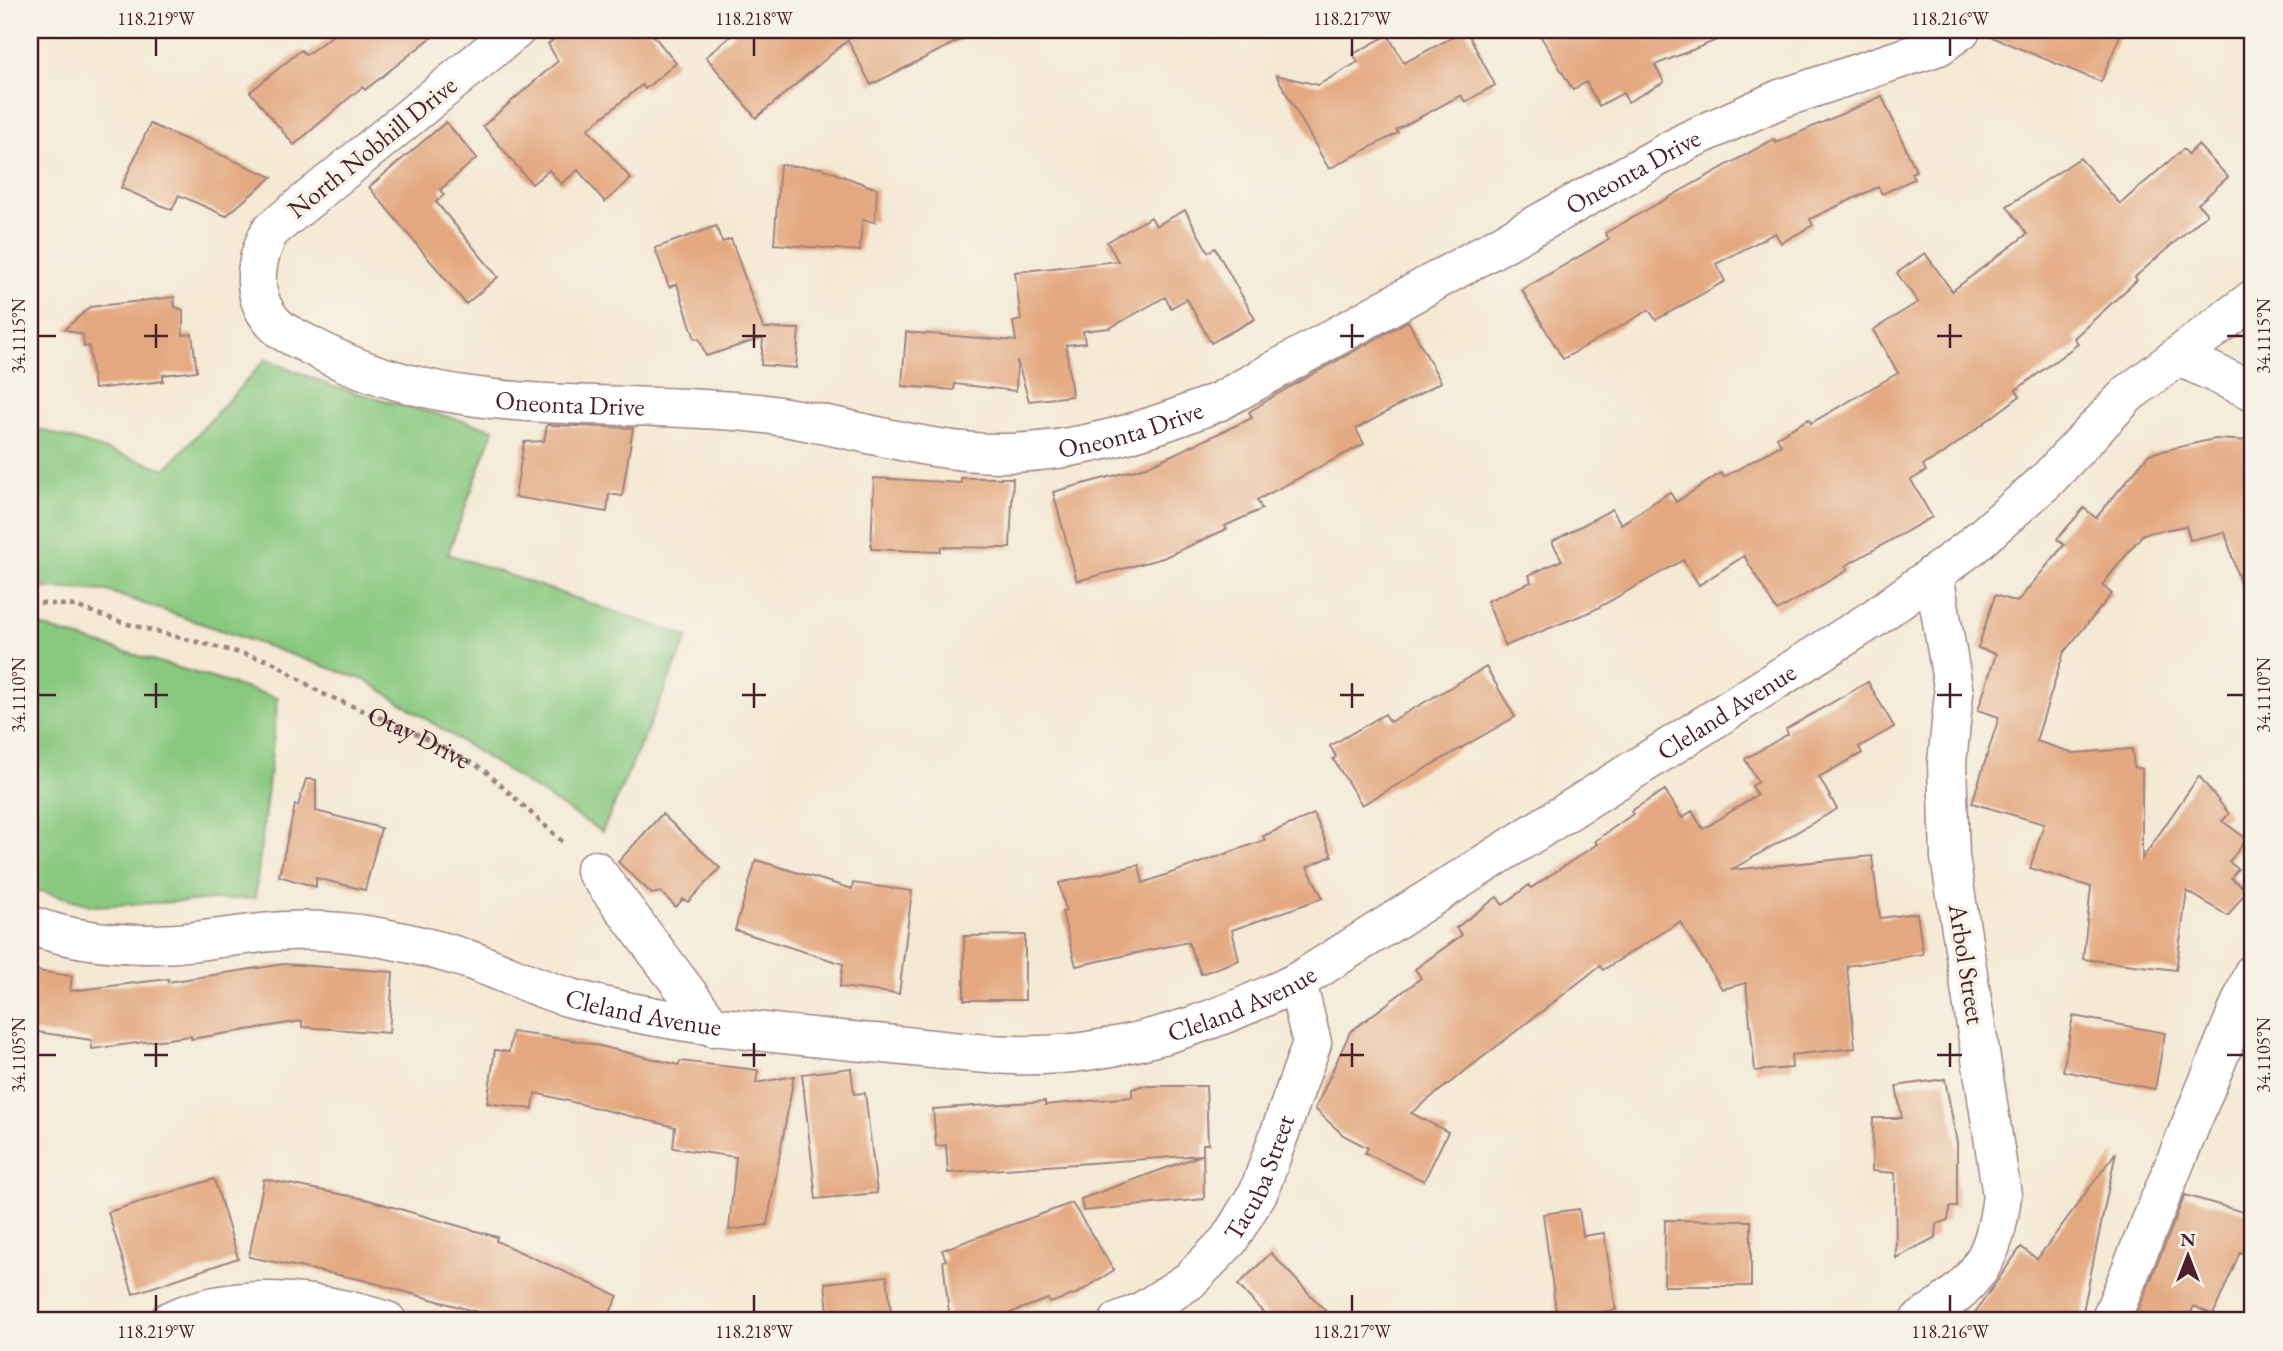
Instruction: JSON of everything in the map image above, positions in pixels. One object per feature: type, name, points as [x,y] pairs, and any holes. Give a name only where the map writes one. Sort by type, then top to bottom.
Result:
[{"type":"street","name":"North Nobhill Drive","points":[[255,281],[258,254],[270,231],[516,30]]},
{"type":"street","name":"Oneonta Drive","points":[[255,281],[264,309],[281,329],[340,361],[410,386],[492,401],[756,413],[836,426],[926,447],[1002,453],[1085,446],[1158,427],[1220,401],[1687,141],[1780,99],[1940,46],[1961,30]]},
{"type":"street","name":"Cleland Avenue","points":[[30,925],[50,933],[113,943],[177,943],[268,930],[336,931],[403,941],[468,960],[566,997],[643,1016],[713,1027],[999,1055],[1079,1052],[1157,1038],[1224,1017],[1297,982],[1872,619],[1970,547],[2046,481],[2128,394],[2253,299]]},
{"type":"street","points":[[2178,356],[2253,391]]},
{"type":"street","name":"Arbol Street","points":[[1919,1321],[1958,1296],[1982,1267],[1997,1232],[2002,1195],[1950,857],[1947,763],[1954,693],[1934,574]]},
{"type":"street","points":[[595,870],[713,1027]]},
{"type":"street","points":[[2110,1321],[2253,973]]},
{"type":"street","name":"Tacuba Street","points":[[1119,1321],[1141,1312],[1189,1280],[1229,1240],[1259,1191],[1312,1043],[1297,982]]},
{"type":"street","points":[[169,1321],[182,1315],[237,1302],[303,1302],[387,1321]]},
{"type":"path","name":"Otay Drive","points":[[30,602],[75,606],[124,623],[271,661],[321,693],[407,729],[482,769],[595,870]]},
{"type":"green space","points":[[266,359],[331,386],[494,429],[448,554],[688,637],[602,832],[367,681],[107,591],[30,587],[30,426],[166,469]]},
{"type":"green space","points":[[30,623],[278,698],[255,898],[94,906],[30,888]]},
{"type":"building","points":[[340,30],[441,30],[365,90],[362,87],[294,145],[250,92],[301,50],[306,55]]},
{"type":"building","points":[[566,30],[649,30],[676,63],[645,89],[642,85],[588,129],[631,179],[605,202],[578,170],[561,184],[549,170],[532,184],[483,126],[558,61],[548,44]]},
{"type":"building","points":[[738,30],[980,30],[871,85],[848,40],[756,118],[706,57]]},
{"type":"building","points":[[1466,30],[1495,85],[1465,102],[1461,95],[1396,130],[1398,133],[1329,169],[1276,75],[1318,85],[1358,62],[1353,54],[1388,35],[1404,63]]},
{"type":"building","points":[[1537,30],[1739,31],[1655,65],[1664,82],[1628,102],[1623,93],[1599,106],[1586,82],[1573,90]]},
{"type":"building","points":[[1983,30],[2122,30],[2101,82],[1982,33]]},
{"type":"building","points":[[1882,96],[1916,171],[1911,173],[1914,179],[1882,194],[1878,187],[1810,219],[1813,225],[1781,243],[1775,233],[1716,264],[1725,281],[1656,320],[1649,310],[1563,359],[1522,290],[1609,239],[1605,233],[1774,139],[1776,143]]},
{"type":"building","points":[[446,122],[477,158],[440,190],[444,195],[436,202],[498,277],[466,304],[369,187]]},
{"type":"building","points":[[150,124],[272,177],[226,216],[179,195],[172,210],[121,188]]},
{"type":"building","points":[[2198,145],[2228,177],[2198,204],[2207,214],[2135,277],[2137,280],[2074,338],[2078,344],[2016,390],[2020,396],[1943,454],[1923,465],[1926,471],[1911,480],[1932,517],[1845,566],[1848,570],[1777,611],[1744,556],[1699,585],[1683,560],[1592,611],[1505,646],[1487,601],[1531,582],[1529,575],[1562,560],[1552,542],[1612,509],[1621,524],[1670,492],[1676,502],[1721,473],[1724,477],[1781,445],[1777,437],[1809,419],[1811,423],[1898,373],[1873,330],[1918,302],[1897,273],[1925,253],[1952,291],[2027,234],[2007,206],[2080,158],[2120,204],[2183,149],[2188,154]]},
{"type":"building","points":[[780,165],[821,168],[877,189],[875,222],[862,220],[860,251],[774,244]]},
{"type":"building","points":[[1185,210],[1208,252],[1215,248],[1255,319],[1211,343],[1187,299],[1171,308],[1165,297],[1110,328],[1083,331],[1085,343],[1066,345],[1072,396],[1029,401],[1017,360],[1016,391],[955,384],[954,390],[902,386],[906,332],[1016,341],[1013,322],[1021,320],[1015,272],[1118,261],[1107,242],[1151,217],[1156,226]]},
{"type":"building","points":[[716,226],[722,242],[731,239],[763,328],[799,329],[796,368],[761,365],[763,338],[706,356],[699,338],[695,339],[677,284],[669,287],[655,248]]},
{"type":"building","points":[[174,297],[175,307],[183,310],[183,335],[192,334],[197,371],[163,375],[163,381],[94,389],[89,346],[84,347],[83,335],[65,329],[90,307]]},
{"type":"building","points":[[1408,321],[1441,382],[1356,429],[1364,444],[1257,500],[1262,509],[1225,526],[1227,529],[1163,558],[1077,581],[1053,492],[1146,467],[1252,418],[1249,412],[1274,396]]},
{"type":"building","points":[[547,425],[633,428],[622,496],[609,494],[607,512],[515,497],[524,442],[544,441]]},
{"type":"building","points":[[2214,439],[2253,441],[2253,596],[2244,597],[2225,532],[2190,540],[2186,526],[2143,534],[2102,585],[2112,594],[2064,652],[2036,741],[2074,753],[2132,749],[2134,767],[2142,769],[2142,859],[2199,776],[2229,814],[2222,821],[2247,839],[2229,862],[2238,869],[2231,878],[2247,890],[2228,916],[2187,891],[2176,970],[2083,959],[2091,887],[2030,868],[2044,824],[1972,803],[1999,717],[1978,710],[1996,654],[1978,648],[1995,595],[2017,602],[2064,545],[2057,539],[2084,508],[2096,518],[2149,454]]},
{"type":"building","points":[[874,478],[961,483],[961,478],[1013,478],[1010,548],[941,547],[940,552],[871,549]]},
{"type":"building","points":[[1486,667],[1515,717],[1362,805],[1333,759],[1336,757],[1330,746],[1385,714],[1390,722]]},
{"type":"building","points":[[1868,682],[1894,727],[1859,747],[1862,753],[1819,777],[1837,809],[1731,870],[1872,856],[1880,918],[1917,913],[1923,954],[1847,966],[1855,1048],[1791,1055],[1792,1068],[1755,1071],[1746,983],[1722,989],[1680,922],[1603,970],[1600,966],[1411,1113],[1448,1132],[1424,1181],[1365,1153],[1368,1148],[1343,1135],[1315,1109],[1350,1032],[1421,978],[1415,969],[1462,935],[1456,928],[1497,897],[1503,905],[1529,885],[1531,888],[1597,844],[1595,841],[1633,814],[1631,811],[1665,790],[1682,818],[1692,811],[1703,829],[1757,795],[1752,786],[1758,782],[1745,759],[1788,734],[1786,729]]},
{"type":"building","points":[[306,779],[316,780],[316,811],[381,828],[365,890],[316,878],[316,887],[279,876],[295,805],[298,806]]},
{"type":"building","points":[[662,814],[720,868],[688,902],[683,899],[676,907],[661,892],[652,894],[618,862]]},
{"type":"building","points":[[1314,814],[1332,856],[1307,867],[1323,898],[1232,930],[1239,960],[1201,974],[1188,942],[1076,966],[1062,912],[1066,911],[1059,883],[1139,865],[1143,883],[1265,840],[1263,836]]},
{"type":"building","points":[[756,860],[852,889],[853,883],[912,891],[899,994],[840,987],[843,964],[735,930]]},
{"type":"building","points":[[1025,935],[1025,1000],[964,1000],[964,936]]},
{"type":"building","points":[[284,964],[393,972],[389,1033],[302,1027],[302,1021],[191,1039],[191,1036],[92,1049],[91,1040],[30,1031],[30,970],[72,976],[70,991],[168,979],[168,982]]},
{"type":"building","points":[[2073,1016],[2165,1033],[2155,1089],[2063,1071]]},
{"type":"building","points":[[512,1032],[579,1041],[679,1065],[680,1061],[758,1070],[756,1083],[794,1076],[767,1225],[729,1230],[736,1157],[673,1148],[675,1127],[535,1093],[533,1109],[487,1103],[495,1050],[509,1052]]},
{"type":"building","points":[[851,1068],[854,1094],[865,1093],[877,1193],[816,1199],[802,1074]]},
{"type":"building","points":[[1945,1079],[1957,1143],[1957,1207],[1950,1207],[1948,1220],[1937,1224],[1936,1237],[1896,1258],[1895,1173],[1872,1171],[1873,1118],[1902,1118],[1896,1086]]},
{"type":"building","points":[[1141,1086],[1206,1086],[1208,1144],[1203,1144],[1204,1199],[1083,1211],[1081,1199],[1202,1155],[948,1173],[946,1145],[936,1146],[933,1109],[1045,1101],[1045,1105],[1132,1097],[1132,1089]]},
{"type":"building","points":[[2116,1152],[2081,1321],[1969,1321],[2021,1247],[2037,1259]]},
{"type":"building","points":[[214,1179],[238,1258],[133,1294],[108,1212]]},
{"type":"building","points":[[264,1179],[365,1199],[497,1237],[496,1241],[618,1296],[606,1321],[509,1321],[363,1280],[249,1257]]},
{"type":"building","points":[[2185,1195],[2253,1215],[2253,1255],[2240,1252],[2213,1315],[2194,1306],[2187,1321],[2134,1321]]},
{"type":"building","points":[[1072,1203],[1114,1270],[1078,1293],[1050,1303],[1048,1299],[988,1321],[950,1321],[943,1261],[946,1260],[942,1250]]},
{"type":"building","points":[[1579,1209],[1583,1236],[1604,1233],[1616,1310],[1557,1319],[1543,1214]]},
{"type":"building","points":[[1665,1220],[1751,1221],[1751,1286],[1664,1286]]},
{"type":"building","points":[[1271,1253],[1335,1321],[1271,1321],[1238,1285]]},
{"type":"building","points":[[887,1276],[892,1321],[829,1321],[825,1283]]}]
